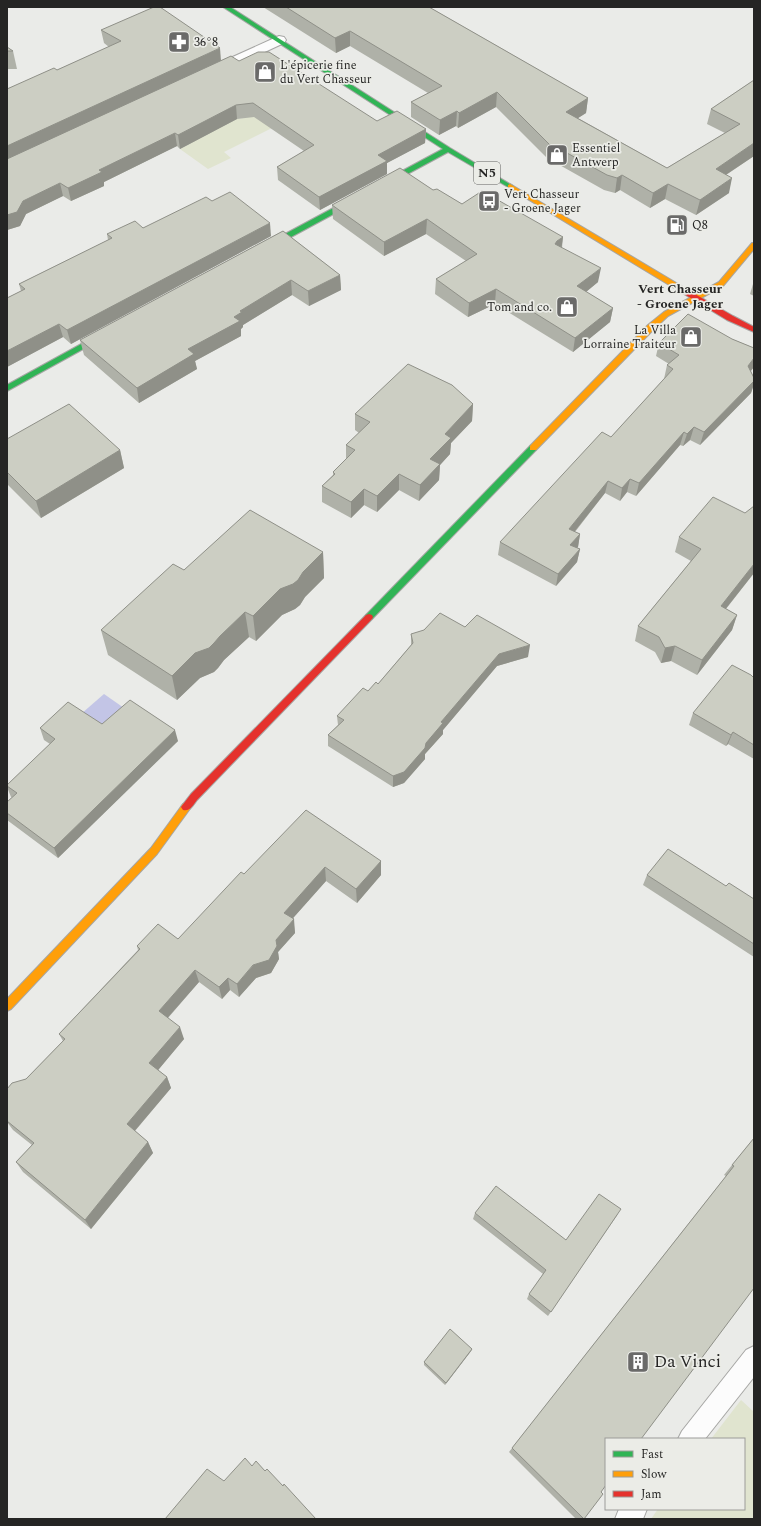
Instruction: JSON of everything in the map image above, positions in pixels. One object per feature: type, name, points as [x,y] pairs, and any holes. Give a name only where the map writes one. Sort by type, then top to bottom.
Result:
[{"type":"street","name":"N5","points":[[226,7],[448,149],[754,330]]},
{"type":"street","points":[[201,77],[278,40]]},
{"type":"street","points":[[256,253],[448,149]]},
{"type":"street","points":[[7,1006],[154,851],[194,797],[651,327],[666,314],[721,284],[754,245]]},
{"type":"street","points":[[7,388],[116,329]]},
{"type":"lane","points":[[691,1438],[754,1358]]},
{"type":"lane","points":[[627,1519],[634,1510]]},
{"type":"green space","points":[[256,114],[274,127],[224,152],[231,158],[208,169],[180,149],[233,119],[245,118]]},
{"type":"green space","points":[[741,1400],[754,1412],[754,1519],[651,1519],[657,1510],[745,1510],[745,1438],[712,1438]]},
{"type":"water","points":[[104,694],[144,722],[121,743],[81,714]]},
{"type":"building","points":[[154,7],[160,7],[220,48],[7,146],[7,89],[54,68],[57,70],[121,41],[101,30]]},
{"type":"building","points":[[286,7],[429,7],[588,98],[566,112],[667,168],[740,124],[711,109],[754,80],[754,143],[716,169],[732,178],[700,200],[668,184],[653,193],[622,175],[617,178],[607,175],[558,148],[551,146],[497,92],[459,113],[457,111],[440,120],[411,102],[442,86],[350,31],[335,38]]},
{"type":"building","points":[[7,47],[13,51],[7,51]]},
{"type":"building","points":[[258,52],[269,52],[377,121],[397,111],[426,129],[378,155],[387,161],[319,197],[277,167],[314,145],[253,103],[236,105],[178,135],[175,133],[99,170],[102,172],[68,188],[60,183],[23,201],[17,212],[7,215],[7,159],[231,56],[239,61]]},
{"type":"building","points":[[400,168],[433,190],[437,189],[462,204],[482,191],[563,237],[555,244],[601,268],[577,286],[613,308],[575,338],[496,289],[469,303],[436,279],[477,254],[427,219],[384,242],[332,205]]},
{"type":"building","points":[[230,192],[270,223],[67,330],[59,324],[7,351],[7,298],[25,289],[19,284],[112,238],[107,234],[135,221],[143,228],[206,197],[212,201]]},
{"type":"building","points":[[283,231],[340,275],[308,291],[291,280],[240,311],[242,312],[234,317],[240,321],[188,349],[194,354],[137,388],[80,340]]},
{"type":"building","points":[[688,314],[732,339],[754,348],[754,358],[748,366],[754,381],[704,432],[694,427],[687,434],[684,432],[639,483],[630,479],[622,488],[608,481],[569,529],[580,534],[570,545],[580,549],[558,574],[500,542],[602,432],[611,437],[673,369],[667,365],[679,355],[659,343]]},
{"type":"building","points":[[408,364],[452,385],[473,404],[445,434],[451,438],[430,459],[440,464],[420,485],[399,474],[377,496],[364,489],[351,502],[322,486],[335,474],[333,472],[355,450],[346,445],[370,422],[355,414]]},
{"type":"building","points":[[69,404],[120,450],[36,501],[7,472],[7,439]]},
{"type":"building","points":[[713,497],[745,513],[754,506],[754,564],[721,606],[737,615],[702,660],[675,646],[665,648],[659,637],[638,626],[701,549],[679,537]]},
{"type":"building","points":[[250,510],[323,552],[303,572],[298,580],[293,584],[280,589],[253,616],[245,612],[209,648],[195,653],[172,676],[101,630],[173,564],[184,570]]},
{"type":"building","points":[[440,613],[465,627],[477,615],[530,645],[499,654],[441,722],[443,723],[426,743],[425,748],[404,772],[393,776],[328,735],[344,720],[337,716],[363,688],[368,691],[376,682],[378,684],[413,643],[411,634],[424,630]]},
{"type":"building","points":[[732,665],[754,678],[754,745],[733,732],[731,735],[693,713]]},
{"type":"building","points":[[130,700],[175,730],[54,848],[7,813],[7,802],[17,793],[7,785],[55,739],[40,728],[68,702],[102,724]]},
{"type":"building","points":[[306,810],[381,861],[356,889],[325,867],[284,913],[294,919],[276,940],[277,946],[269,960],[253,965],[237,984],[228,978],[219,987],[195,970],[159,1011],[180,1027],[149,1063],[167,1077],[127,1124],[148,1142],[85,1220],[16,1162],[34,1143],[7,1121],[7,1089],[12,1083],[26,1079],[65,1039],[59,1034],[140,949],[137,946],[158,924],[178,939],[241,872],[244,874]]},
{"type":"building","points":[[668,849],[726,886],[729,883],[754,899],[754,944],[647,875]]},
{"type":"building","name":"Da Vinci","points":[[754,1138],[754,1288],[642,1438],[605,1438],[605,1486],[601,1492],[603,1494],[584,1519],[512,1448],[734,1166],[732,1165]]},
{"type":"building","points":[[496,1186],[566,1240],[599,1194],[621,1209],[551,1312],[529,1294],[546,1270],[475,1213]]},
{"type":"building","points":[[450,1329],[472,1349],[446,1383],[424,1362]]},
{"type":"building","points":[[245,1458],[252,1466],[256,1461],[265,1471],[267,1469],[283,1486],[284,1484],[316,1519],[165,1519],[207,1469],[224,1481]]},
{"type":"traffic: fast","points":[[226,7],[448,149],[510,186]]},
{"type":"traffic: fast","points":[[263,249],[448,149]]},
{"type":"traffic: fast","points":[[7,388],[108,333]]},
{"type":"traffic: fast","points":[[369,617],[533,448]]},
{"type":"traffic: slow","points":[[510,186],[686,292]]},
{"type":"traffic: slow","points":[[533,448],[651,327],[666,314],[721,284],[754,245]]},
{"type":"traffic: slow","points":[[7,1006],[154,851],[186,807]]},
{"type":"traffic: jam","points":[[686,292],[730,318],[754,330]]},
{"type":"traffic: jam","points":[[186,807],[369,617]]},
{"type":"place","name":"36°8","points":[[179,42]]},
{"type":"place","name":"L'épicerie fine du Vert Chasseur","points":[[265,72]]},
{"type":"place","name":"Essentiel Antwerp","points":[[557,155]]},
{"type":"place","name":"Vert Chasseur - Groene Jager","points":[[489,201]]},
{"type":"place","name":"Q8","points":[[677,225]]},
{"type":"place","name":"Tom and co.","points":[[567,307]]},
{"type":"place","name":"La Villa Lorraine Traiteur","points":[[691,337]]},
{"type":"place","name":"Da Vinci","points":[[638,1362]]},
{"type":"district","name":"Vert Chasseur - Groene Jager","points":[[680,296]]}]
